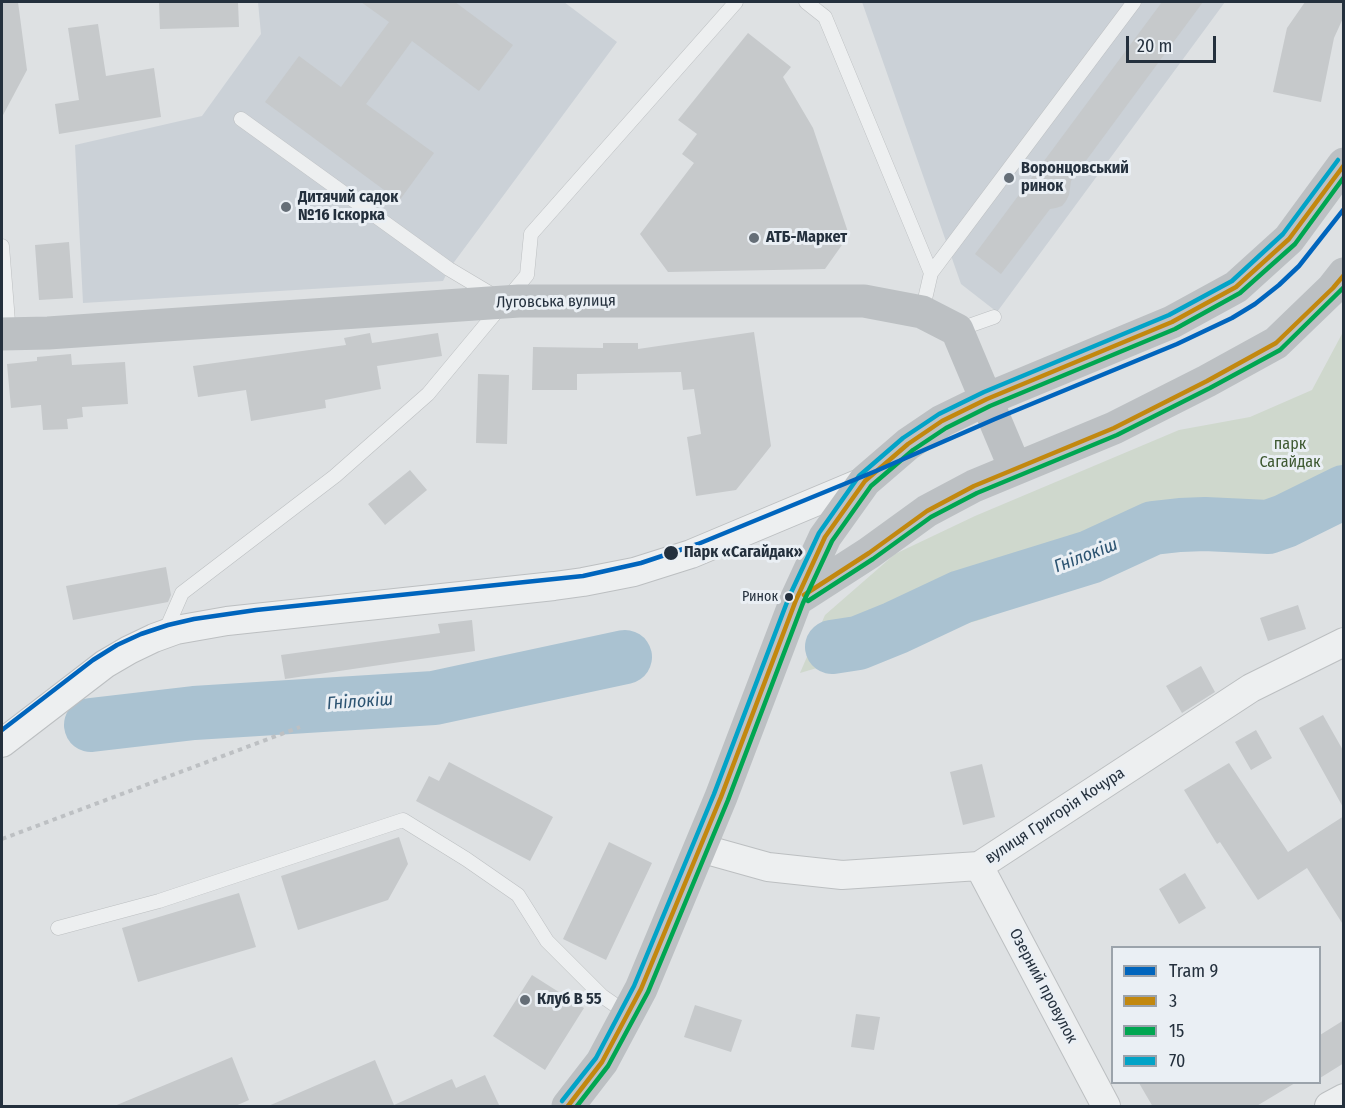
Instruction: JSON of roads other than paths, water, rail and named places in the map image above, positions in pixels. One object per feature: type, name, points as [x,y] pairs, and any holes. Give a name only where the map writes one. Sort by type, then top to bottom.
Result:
[{"type":"main road","points":[[568,1107],[602,1062],[641,988],[721,797],[796,600],[825,537],[865,482],[908,444],[942,421],[987,399],[1172,322],[1236,287],[1289,239],[1344,164]]},
{"type":"main road","points":[[796,600],[869,554],[927,511],[974,486],[1114,428],[1276,343],[1333,288],[1344,274]]},
{"type":"main road","name":"Луговська вулиця","points":[[5,334],[519,301],[864,301],[922,312],[957,330]]},
{"type":"main road","points":[[957,330],[1015,468]]},
{"type":"street","points":[[2,743],[105,664],[154,638],[176,630],[218,623],[554,586],[634,572],[691,554],[865,482]]},
{"type":"street","name":"вулиця Григорія Кочура","points":[[700,848],[768,867],[842,875],[980,866],[1251,688],[1344,642]]},
{"type":"street","name":"Озерний провулок","points":[[980,866],[1106,1107]]},
{"type":"street","points":[[1329,1107],[1344,1098]]},
{"type":"lane","points":[[154,638],[168,625],[182,593],[335,476],[428,394],[527,275],[531,234],[736,2]]},
{"type":"lane","points":[[806,2],[825,17],[931,273]]},
{"type":"lane","points":[[922,312],[931,273],[1134,2]]},
{"type":"lane","points":[[241,119],[449,269],[505,302]]},
{"type":"lane","points":[[2,246],[5,334]]},
{"type":"lane","points":[[957,330],[994,317]]},
{"type":"lane","points":[[57,928],[159,901],[403,820],[518,895],[547,941],[602,996],[628,1014]]},
{"type":"waterway","name":"Гнілокіш","points":[[832,647],[858,643],[961,597],[1090,557],[1153,528],[1205,524],[1268,527],[1344,492]]},
{"type":"waterway","name":"Гнілокіш","points":[[91,725],[194,713],[434,698],[625,657]]},
{"type":"tram line","name":"9","points":[[2,730],[93,660],[117,645],[168,625],[256,610],[583,576],[641,563],[698,544],[1177,344],[1232,318],[1255,304],[1299,266],[1344,209]]},
{"type":"place","name":"Воронцовський ринок","points":[[1009,178]]},
{"type":"place","name":"Дитячий садок №16 Іскорка","points":[[286,207]]},
{"type":"place","name":"АТБ-Маркет","points":[[754,238]]},
{"type":"place","name":"Парк «Сагайдак»","points":[[671,553]]},
{"type":"place","name":"Ринок","points":[[789,597]]},
{"type":"place","name":"Клуб В 55","points":[[525,1000]]},
{"type":"park label","name":"парк Сагайдак","points":[[1290,454]]}]
